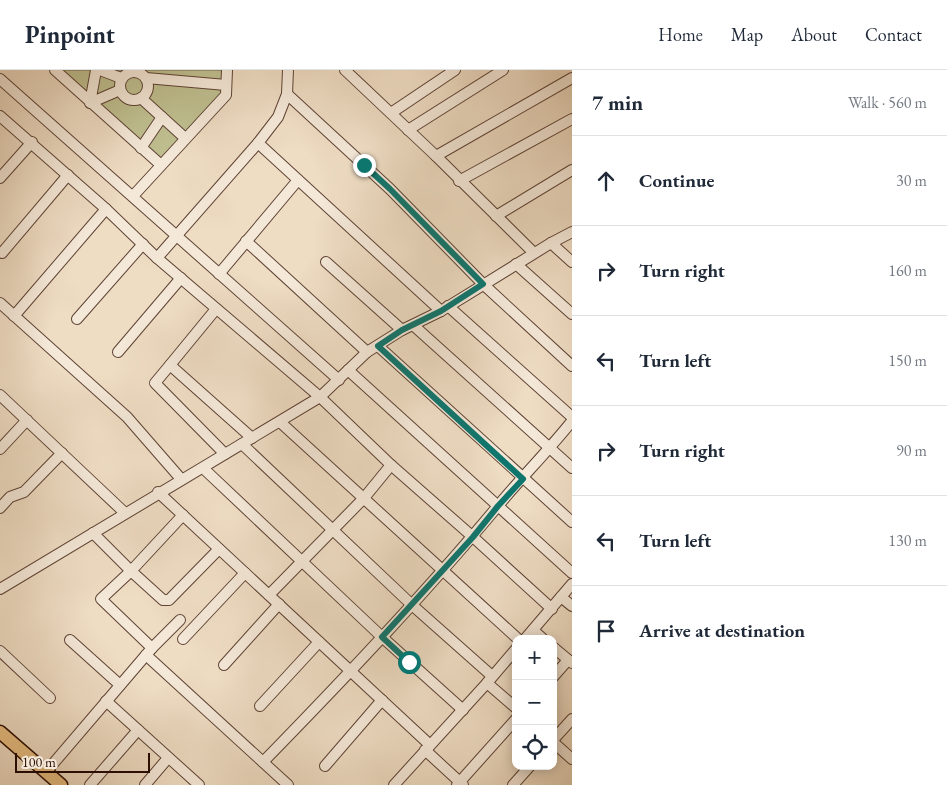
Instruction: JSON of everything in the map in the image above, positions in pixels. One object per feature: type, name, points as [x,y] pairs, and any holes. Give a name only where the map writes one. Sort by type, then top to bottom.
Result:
[{"type":"main road","points":[[0,732],[60,785]]},
{"type":"street","points":[[55,70],[161,165]]},
{"type":"street","points":[[90,103],[96,70]]},
{"type":"street","points":[[100,70],[122,78]]},
{"type":"street","points":[[133,196],[226,95],[227,70]]},
{"type":"street","points":[[157,258],[258,143],[278,117],[287,94],[288,70]]},
{"type":"street","points":[[345,70],[436,156],[459,181],[534,253]]},
{"type":"street","points":[[391,113],[455,70]]},
{"type":"street","points":[[408,130],[503,70]]},
{"type":"street","points":[[142,74],[149,83],[147,94],[138,101],[126,99],[120,90],[122,78],[131,72],[226,85]]},
{"type":"street","points":[[436,156],[572,78]]},
{"type":"street","points":[[0,79],[339,380]]},
{"type":"street","points":[[90,103],[120,90]]},
{"type":"street","points":[[287,94],[390,189],[483,284],[572,366]]},
{"type":"street","points":[[141,98],[185,138]]},
{"type":"street","points":[[0,116],[32,142],[157,258],[320,396],[391,465],[552,609]]},
{"type":"street","points":[[141,148],[162,117]]},
{"type":"street","points":[[459,181],[572,119]]},
{"type":"street","points":[[0,178],[32,142]]},
{"type":"street","points":[[258,143],[444,308],[572,418]]},
{"type":"street","points":[[496,216],[572,170]]},
{"type":"street","points":[[2,253],[68,175]]},
{"type":"street","points":[[219,274],[298,180]]},
{"type":"street","points":[[14,316],[106,209]]},
{"type":"street","points":[[0,589],[158,492],[203,468],[280,422],[320,396],[367,352],[402,330],[444,308],[572,232]]},
{"type":"street","points":[[246,241],[367,352]]},
{"type":"street","points":[[551,243],[572,262]]},
{"type":"street","points":[[77,319],[143,244]]},
{"type":"street","points":[[326,262],[402,330]]},
{"type":"street","points":[[516,264],[572,314]]},
{"type":"street","points":[[118,352],[181,278]]},
{"type":"street","points":[[0,304],[127,417],[181,480]]},
{"type":"street","points":[[216,309],[155,383],[225,454]]},
{"type":"street","points":[[413,325],[572,468]]},
{"type":"street","points":[[378,346],[572,522]]},
{"type":"street","points":[[170,365],[252,438]]},
{"type":"street","points":[[348,370],[572,573]]},
{"type":"street","points":[[0,395],[125,513]]},
{"type":"street","points":[[0,449],[26,420]]},
{"type":"street","points":[[262,762],[351,672],[412,605],[572,421]]},
{"type":"street","points":[[280,422],[514,635]]},
{"type":"street","points":[[242,444],[490,680],[512,704]]},
{"type":"street","points":[[0,508],[10,497],[24,492],[62,454]]},
{"type":"street","points":[[269,595],[364,498],[391,465]]},
{"type":"street","points":[[203,468],[382,637],[463,710]]},
{"type":"street","points":[[158,492],[382,700],[460,784],[512,724]]},
{"type":"street","points":[[183,515],[131,572],[102,599],[149,652],[283,783]]},
{"type":"street","points":[[93,533],[131,572],[163,600],[169,600],[219,549]]},
{"type":"street","points":[[183,639],[245,573]]},
{"type":"street","points":[[528,635],[572,584]]},
{"type":"street","points":[[561,597],[572,606]]},
{"type":"street","points":[[224,665],[279,604]]},
{"type":"street","points":[[46,772],[149,652],[180,620]]},
{"type":"street","points":[[533,630],[539,635]]},
{"type":"street","points":[[70,640],[120,685]]},
{"type":"street","points":[[260,706],[319,642]]},
{"type":"street","points":[[0,651],[50,698]]},
{"type":"street","points":[[557,651],[570,662],[557,673]]},
{"type":"street","points":[[394,785],[512,654]]},
{"type":"street","points":[[325,766],[382,700]]},
{"type":"street","points":[[106,702],[199,785]]},
{"type":"street","points":[[557,736],[572,719]]},
{"type":"street","points":[[90,785],[138,730]]},
{"type":"street","points":[[557,745],[572,759]]},
{"type":"street","points":[[145,785],[168,758]]},
{"type":"street","points":[[513,785],[526,770]]},
{"type":"green space","points":[[58,70],[222,70],[221,94],[161,158]]},
{"type":"route","points":[[364,165],[483,284],[441,311],[402,330],[378,346],[523,479],[382,637],[409,662]]}]
